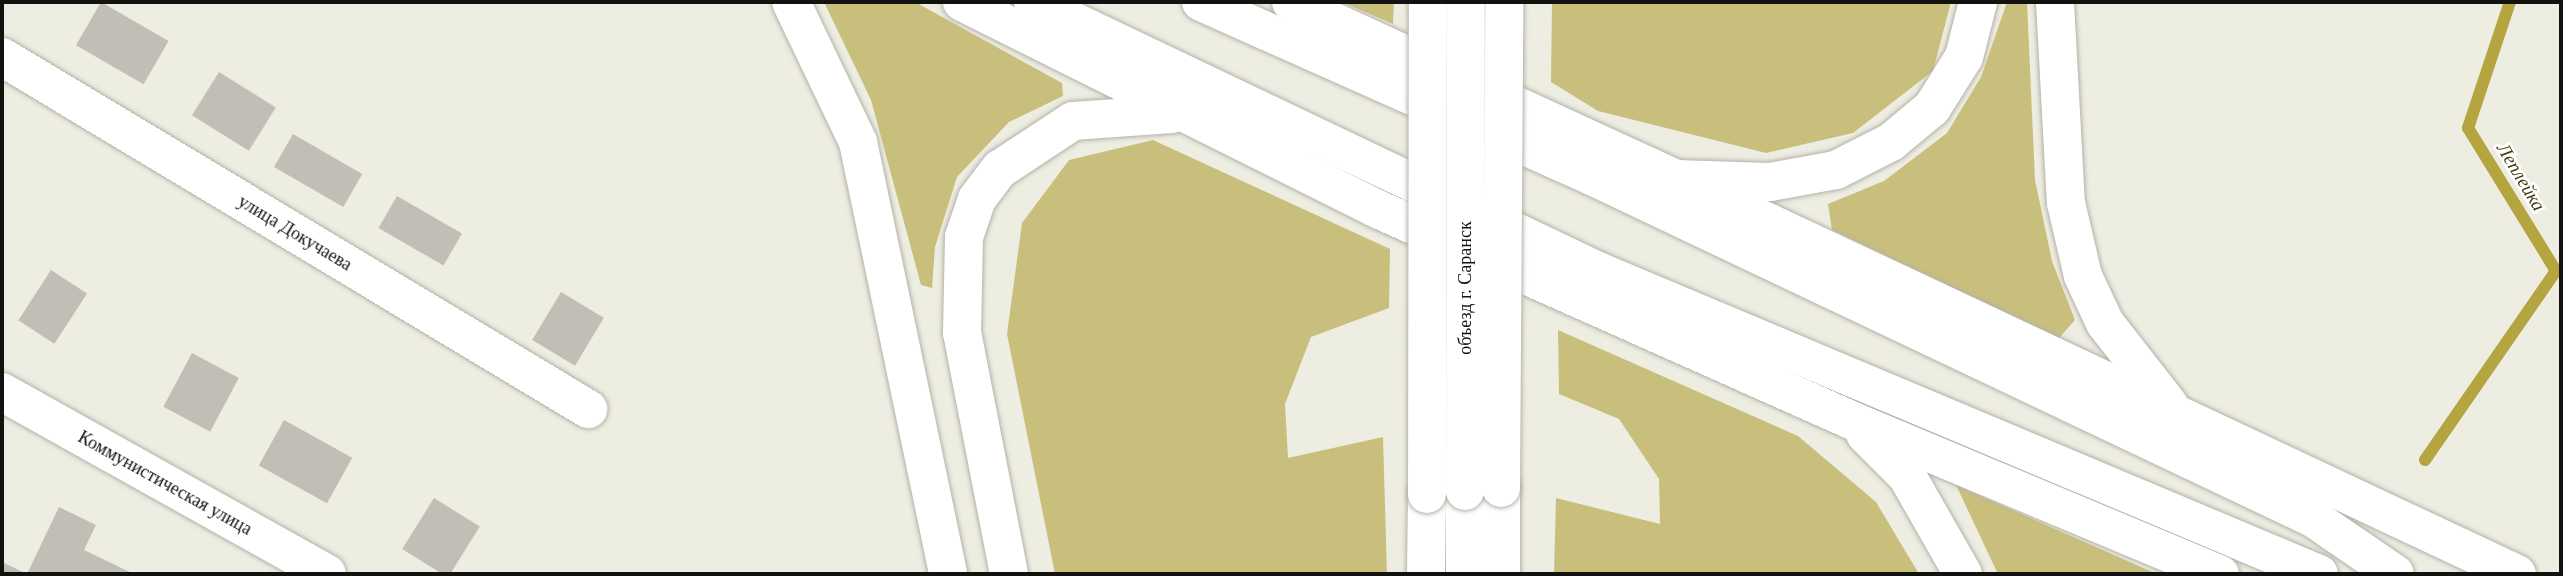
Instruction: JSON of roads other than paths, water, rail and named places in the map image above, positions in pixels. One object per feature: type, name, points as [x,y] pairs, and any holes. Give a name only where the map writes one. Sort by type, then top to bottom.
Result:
[{"type":"main road","points":[[790,2],[858,142],[948,574]]},
{"type":"main road","points":[[962,2],[1182,115],[1851,420],[2220,574]]},
{"type":"main road","points":[[1032,2],[1598,271],[2319,574]]},
{"type":"main road","points":[[1201,2],[1592,176],[2313,518],[2395,574]]},
{"type":"main road","points":[[1291,2],[1676,179],[2182,419],[2517,574]]},
{"type":"main road","points":[[1426,574],[1428,2]]},
{"type":"main road","name":"объезд г. Саранск","points":[[1465,574],[1483,489],[1466,2]]},
{"type":"main road","points":[[1501,574],[1483,489],[1504,2]]},
{"type":"main road","points":[[1676,179],[1783,179],[1836,170],[1891,142],[1932,108],[1945,88],[1964,57],[1978,2]]},
{"type":"main road","points":[[2055,2],[2066,203],[2083,276],[2139,373],[2182,419]]},
{"type":"main road","name":"улица Докучаева","points":[[2,57],[588,409]]},
{"type":"main road","points":[[1009,574],[962,332],[964,237],[977,200],[1000,169],[1073,121],[1125,113],[1182,115]]},
{"type":"main road","name":"Коммунистическая улица","points":[[2,392],[327,574]]},
{"type":"main road","points":[[1851,420],[1907,476],[1963,574]]},
{"type":"waterway","name":"Леплейка","points":[[2425,460],[2556,271],[2468,128],[2510,2]]}]
